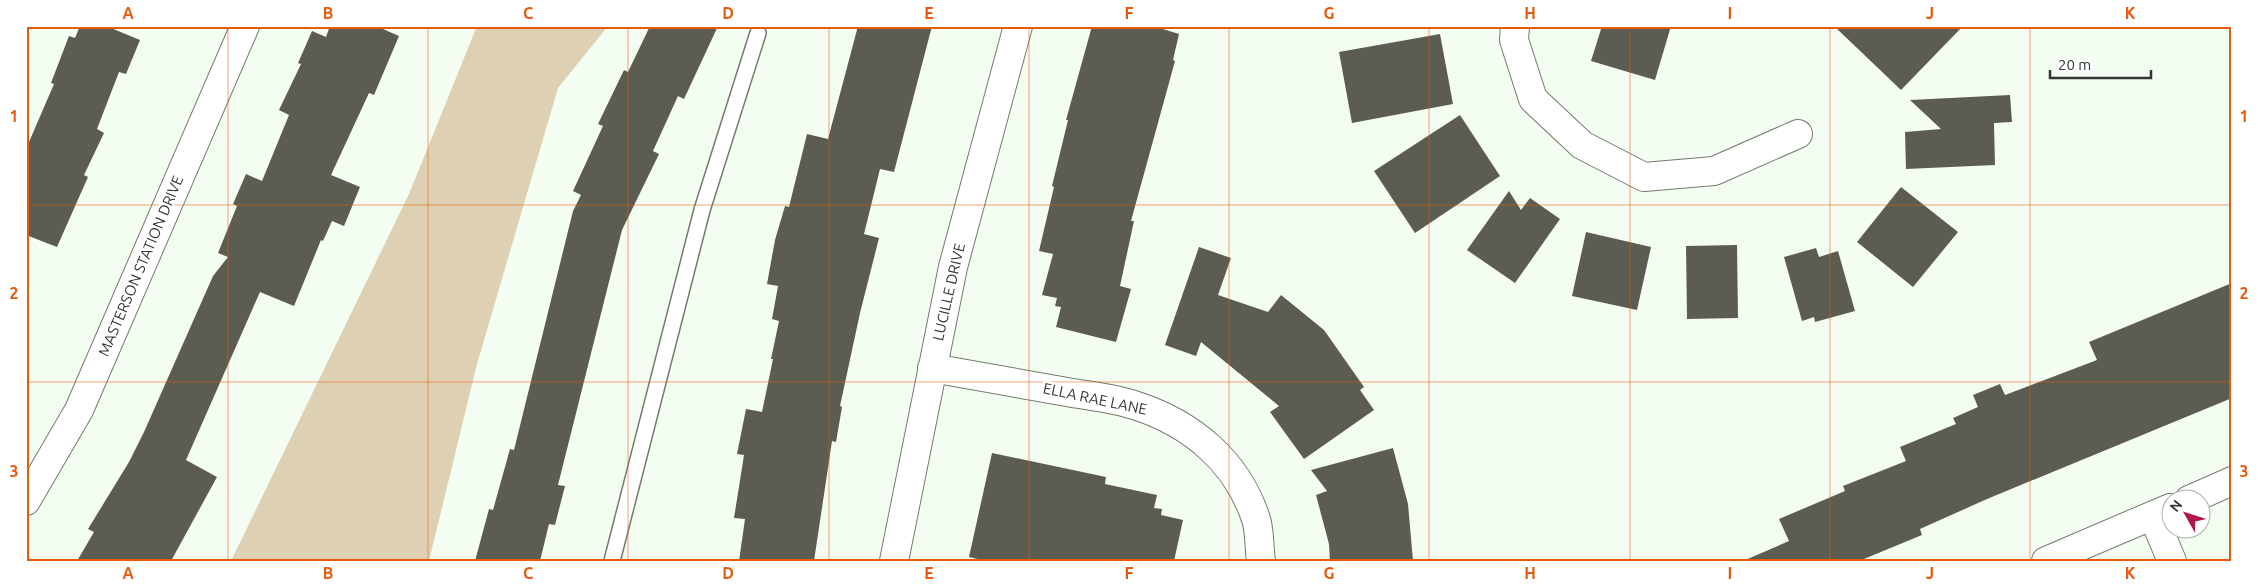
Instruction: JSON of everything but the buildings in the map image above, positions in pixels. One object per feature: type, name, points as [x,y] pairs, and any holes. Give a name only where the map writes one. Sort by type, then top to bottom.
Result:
[{"type":"street","name":"MASTERSON STATION DRIVE","points":[[26,501],[79,410],[245,26]]},
{"type":"street","name":"LUCILLE DRIVE","points":[[894,561],[953,267],[1018,26]]},
{"type":"street","points":[[1515,26],[1514,40],[1533,99],[1582,145],[1644,177],[1714,171],[1798,134]]},
{"type":"street","name":"ELLA RAE LANE","points":[[932,368],[1132,404],[1167,417],[1194,433],[1213,449],[1234,473],[1245,492],[1257,521],[1261,561]]},
{"type":"street","points":[[2210,491],[2232,481]]},
{"type":"street","points":[[2046,561],[2160,513]]},
{"type":"street","points":[[2168,540],[2172,561]]},
{"type":"lane","points":[[612,561],[702,210],[758,33]]},
{"type":"shaded area","points":[[477,26],[608,26],[558,88],[477,364],[429,561],[231,561],[409,194]]}]
